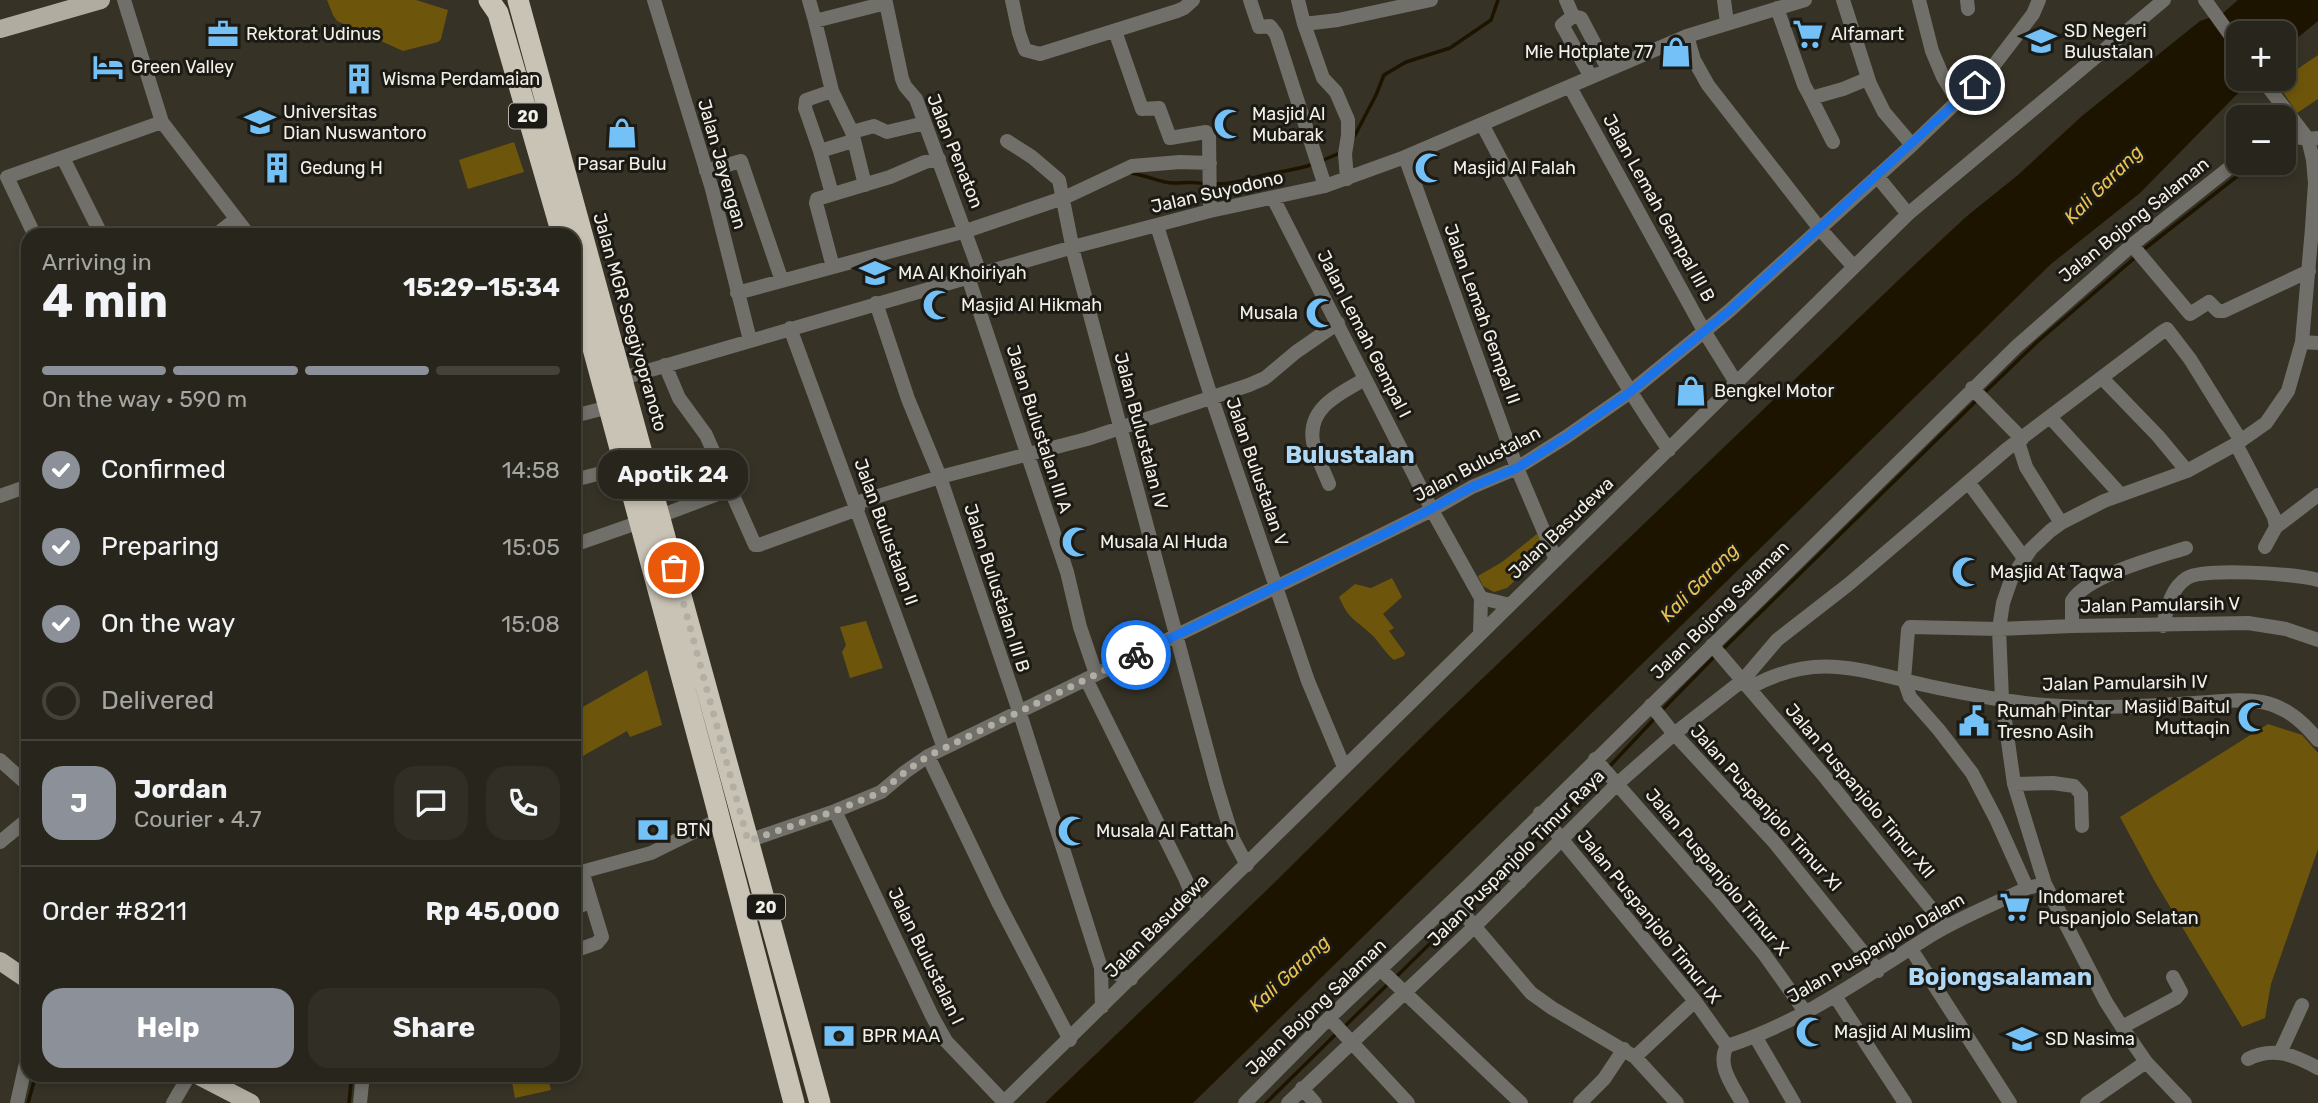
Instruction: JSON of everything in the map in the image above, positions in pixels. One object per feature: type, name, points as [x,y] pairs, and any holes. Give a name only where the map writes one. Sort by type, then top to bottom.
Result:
[{"type":"highway","name":"20","points":[[489,0],[498,12],[560,228]]},
{"type":"highway","name":"Jalan MGR Soegiyopranoto","points":[[518,0],[581,228]]},
{"type":"highway","name":"Jalan MGR Soegiyopranoto","points":[[581,229],[622,378],[650,519],[720,819],[794,1103]]},
{"type":"highway","name":"Jalan MGR Soegiyopranoto","points":[[581,322],[584,341],[609,407],[625,467],[650,519],[748,841],[820,1103]]},
{"type":"main road","points":[[0,29],[101,0]]},
{"type":"main road","points":[[0,961],[21,975]]},
{"type":"main road","points":[[209,1082],[251,1103]]},
{"type":"street","points":[[124,0],[162,122],[243,228]]},
{"type":"street","name":"Jalan Jayengan","points":[[654,0],[706,171],[750,340]]},
{"type":"street","points":[[809,0],[832,91],[853,136],[864,185]]},
{"type":"street","points":[[1012,0],[1025,50],[1040,54],[1184,8],[1193,0]]},
{"type":"street","points":[[1250,0],[1259,27],[1270,26],[1274,29],[1325,186]]},
{"type":"street","points":[[1298,0],[1323,78],[1336,92],[1348,120],[1345,150],[1347,179]]},
{"type":"street","points":[[1304,24],[1338,20],[1431,0]]},
{"type":"street","points":[[1566,0],[1573,16]]},
{"type":"street","points":[[1724,0],[1727,23]]},
{"type":"street","name":"Jalan Suyodono","points":[[622,378],[1073,247],[1347,179],[1405,157],[1687,36],[1805,0]]},
{"type":"street","points":[[1843,0],[1867,79],[1884,112],[1912,145]]},
{"type":"street","points":[[1919,0],[1932,51],[1958,102]]},
{"type":"street","name":"Jalan Bulustalan","points":[[748,841],[881,792],[928,756],[1432,510],[1472,487],[1517,468],[1629,393],[1820,229],[1991,69],[2033,14],[2039,0]]},
{"type":"street","name":"Jalan Basudewa","points":[[1004,1102],[1908,214],[2164,0]]},
{"type":"street","points":[[2205,0],[2226,29]]},
{"type":"street","name":"Jalan Penaton","points":[[815,21],[892,1],[902,79],[916,99],[966,231],[974,275]]},
{"type":"street","points":[[1777,8],[1804,85],[1833,142]]},
{"type":"street","points":[[1573,16],[1581,18],[1608,69]]},
{"type":"street","points":[[1573,16],[1562,25],[1591,77]]},
{"type":"street","points":[[1115,32],[1142,109],[1159,108],[1170,138],[1208,133],[1210,211]]},
{"type":"street","points":[[1687,36],[1694,60],[1708,85],[1820,229],[1854,267]]},
{"type":"street","points":[[1811,98],[1867,79]]},
{"type":"street","name":"Jalan Lemah Gempal III B","points":[[1570,87],[1704,331],[1737,384]]},
{"type":"street","points":[[832,91],[806,100],[805,103],[832,194]]},
{"type":"street","points":[[2185,1103],[2146,1062],[2106,1002],[2045,884],[2014,784],[2002,699],[1999,629],[2011,577],[2041,539],[2061,523],[2120,494],[2187,471],[2239,443],[2266,423],[2279,407],[2291,382],[2302,342],[2315,183],[2313,139],[2271,91]]},
{"type":"street","points":[[31,228],[7,177],[162,122]]},
{"type":"street","points":[[820,151],[874,126],[887,132],[925,123]]},
{"type":"street","points":[[1482,124],[1527,206],[1548,251],[1629,393],[1669,450]]},
{"type":"street","points":[[1007,141],[1056,177],[1062,194]]},
{"type":"street","name":"Jalan Lemah Gempal II","points":[[1405,157],[1517,468],[1556,561]]},
{"type":"street","points":[[63,158],[98,228]]},
{"type":"street","points":[[833,265],[816,203],[820,197],[939,159]]},
{"type":"street","points":[[706,171],[741,161],[781,281]]},
{"type":"street","points":[[737,293],[966,231],[1141,164],[1210,163]]},
{"type":"street","name":"Jalan Bojong Salaman","points":[[1245,1103],[1330,1019],[1384,974],[1544,818],[1606,772],[1654,709],[1714,647],[1977,394],[2067,300],[2136,250],[2226,171]]},
{"type":"street","points":[[1877,176],[1908,214]]},
{"type":"street","name":"Jalan Bulustalan IV","points":[[1062,194],[1073,247],[1217,787],[1233,839],[1247,865]]},
{"type":"street","name":"Jalan Lemah Gempal I","points":[[1273,198],[1432,510],[1481,598]]},
{"type":"street","points":[[224,228],[236,219]]},
{"type":"street","name":"Jalan Bulustalan V","points":[[1157,226],[1308,681],[1344,767]]},
{"type":"street","points":[[2136,250],[2190,314]]},
{"type":"street","points":[[1714,647],[1744,680],[1777,640],[1849,584],[2020,440],[2190,314],[2209,302],[2218,311],[2224,311],[2309,271]]},
{"type":"street","name":"Jalan Bulustalan III A","points":[[974,275],[1027,454],[1067,572],[1091,677],[1199,911]]},
{"type":"street","name":"Jalan Bulustalan III B","points":[[877,303],[908,399],[940,477],[1101,968],[1102,1007]]},
{"type":"street","points":[[666,365],[679,398],[705,435],[755,545],[759,545],[940,477],[1121,428],[1265,378],[1296,352],[1338,323]]},
{"type":"street","name":"Jalan Bulustalan II","points":[[790,328],[944,748]]},
{"type":"street","points":[[2169,330],[2190,359],[2239,443],[2272,511],[2276,527]]},
{"type":"street","points":[[2302,342],[2318,343]]},
{"type":"street","points":[[2102,378],[2158,436],[2187,471]]},
{"type":"street","points":[[1329,484],[1313,441],[1317,416],[1329,400],[1366,379]]},
{"type":"street","points":[[1977,394],[2020,440],[2026,467],[2061,523]]},
{"type":"street","points":[[581,414],[609,407]]},
{"type":"street","points":[[2050,417],[2120,494]]},
{"type":"street","points":[[581,478],[625,467]]},
{"type":"street","points":[[1969,482],[2024,558]]},
{"type":"street","points":[[581,543],[731,489]]},
{"type":"street","points":[[0,496],[21,491]]},
{"type":"street","points":[[2265,547],[2276,527],[2318,495]]},
{"type":"street","points":[[2072,626],[2071,601],[2086,587],[2112,574],[2186,548]]},
{"type":"street","points":[[2163,625],[2167,607],[2176,588],[2194,574],[2316,575]]},
{"type":"street","points":[[1480,634],[1481,598],[1510,605]]},
{"type":"street","name":"Jalan Pamularsih V","points":[[1904,680],[1910,627],[1999,629],[2238,623],[2271,625],[2303,633],[2318,640]]},
{"type":"street","name":"Jalan Pamularsih IV","points":[[1744,680],[1819,666],[1868,670],[2018,703],[2068,706],[2260,701],[2282,708],[2295,716],[2318,740]]},
{"type":"street","name":"Jalan Puspanjolo Timur Raya","points":[[1288,1103],[1559,838],[1606,772],[1672,732],[1744,680]]},
{"type":"street","name":"Jalan Puspanjolo Timur XII","points":[[1744,680],[1946,927]]},
{"type":"street","points":[[1904,680],[1909,697],[1972,773],[2027,888]]},
{"type":"street","name":"Jalan Puspanjolo Timur XI","points":[[1654,709],[1798,869],[1878,971]]},
{"type":"street","points":[[928,756],[998,902],[1070,1040]]},
{"type":"street","points":[[0,760],[21,779]]},
{"type":"street","name":"Jalan Puspanjolo Timur X","points":[[1606,772],[1764,954],[1806,1013]]},
{"type":"street","points":[[2014,784],[2053,783],[2074,786],[2081,794],[2082,826]]},
{"type":"street","name":"Jalan Bulustalan I","points":[[835,811],[946,1041],[1004,1102]]},
{"type":"street","name":"Jalan Puspanjolo Timur IX","points":[[1544,818],[1695,1001],[1727,1046]]},
{"type":"street","points":[[581,871],[651,853],[720,819]]},
{"type":"street","points":[[0,842],[21,825]]},
{"type":"street","points":[[1501,860],[1518,879]]},
{"type":"street","points":[[581,879],[591,901],[602,939],[581,948]]},
{"type":"street","name":"Jalan Puspanjolo Dalam","points":[[1727,1046],[1806,1013],[1946,927],[2027,888],[2045,884]]},
{"type":"street","points":[[581,906],[591,901]]},
{"type":"street","points":[[1456,904],[1531,993],[1630,1053],[1677,1103]]},
{"type":"street","points":[[1911,949],[2010,1103]]},
{"type":"street","points":[[1101,968],[1131,979]]},
{"type":"street","points":[[1384,974],[1521,1103]]},
{"type":"street","points":[[2122,1027],[2176,998],[2181,992],[2173,977]]},
{"type":"street","points":[[1835,996],[1906,1103]]},
{"type":"street","points":[[1580,1103],[1630,1053],[1695,1001]]},
{"type":"street","points":[[2280,1053],[2302,1005]]},
{"type":"street","points":[[1330,1019],[1408,1103]]},
{"type":"street","points":[[1755,1035],[1794,1103]]},
{"type":"street","points":[[1727,1046],[1722,1055],[1724,1066],[1742,1103]]},
{"type":"street","points":[[2248,1059],[2263,1052],[2280,1053],[2301,1059],[2318,1068]]},
{"type":"street","points":[[2087,1103],[2146,1062]]},
{"type":"street","points":[[17,1103],[22,1082]]},
{"type":"street","points":[[173,1103],[187,1082]]},
{"type":"street","points":[[360,1103],[362,1082]]},
{"type":"street","points":[[1303,1088],[1315,1103]]},
{"type":"shaded area","points":[[327,0],[416,0],[448,10],[438,42],[403,51],[337,21]]},
{"type":"shaded area","points":[[2318,55],[2318,99],[2297,113],[2296,105],[2292,105],[2282,91],[2296,91],[2296,70]]},
{"type":"shaded area","points":[[514,142],[524,172],[468,189],[459,160]]},
{"type":"shaded area","points":[[1537,534],[1547,550],[1507,588],[1494,592],[1483,586],[1478,576],[1502,562]]},
{"type":"shaded area","points":[[1392,578],[1402,597],[1383,614],[1394,628],[1389,631],[1405,653],[1394,660],[1372,635],[1349,615],[1339,597],[1355,584],[1371,588]]},
{"type":"shaded area","points":[[866,621],[883,668],[850,678],[842,652],[846,645],[840,627]]},
{"type":"shaded area","points":[[647,670],[662,725],[630,737],[627,731],[581,757],[581,708]]},
{"type":"shaded area","points":[[2268,724],[2302,735],[2318,753],[2318,849],[2271,984],[2265,1018],[2242,1027],[2154,880],[2120,817]]},
{"type":"shaded area","points":[[512,1082],[549,1082],[551,1090],[515,1098]]},
{"type":"water","name":"Kali Garang","points":[[2238,0],[2318,0],[2318,21],[2296,39],[2296,21],[2226,21],[2226,91],[2240,91],[2140,193],[2051,264],[1193,1103],[1045,1103],[1437,722],[1967,216],[2018,175],[2082,116],[2200,21],[2223,13]]},
{"type":"waterway","points":[[1354,137],[1384,75],[1406,62],[1450,48],[1491,20],[1498,0]]},
{"type":"waterway","points":[[1321,161],[1340,153]]},
{"type":"waterway","points":[[1213,184],[1234,182],[1314,164]]},
{"type":"waterway","points":[[1131,173],[1169,183],[1205,184]]},
{"type":"waterway","points":[[2143,250],[2239,175]]},
{"type":"waterway","points":[[1984,393],[2037,342],[2138,255]]},
{"type":"waterway","points":[[1722,650],[1979,398]]},
{"type":"waterway","points":[[1660,712],[1716,655]]},
{"type":"waterway","points":[[1608,768],[1655,718]]},
{"type":"waterway","points":[[1554,823],[1602,774]]},
{"type":"waterway","points":[[1511,864],[1548,828]]},
{"type":"waterway","points":[[1466,908],[1505,870]]},
{"type":"waterway","points":[[1396,977],[1460,914]]},
{"type":"waterway","points":[[1343,1028],[1390,982]]},
{"type":"waterway","points":[[1266,1103],[1337,1033]]},
{"type":"waterway","points":[[28,1103],[34,1082]]},
{"type":"waterway","points":[[349,1103],[351,1082]]},
{"type":"way so far","points":[[674,568],[748,841],[881,792],[928,756],[1136,655]]},
{"type":"place","name":"Rektorat Udinus","points":[[223,34]]},
{"type":"place","name":"Alfamart","points":[[1808,34]]},
{"type":"place","name":"SD Negeri Bulustalan","points":[[2041,41]]},
{"type":"place","name":"Mie Hotplate 77","points":[[1676,52]]},
{"type":"place","name":"Green Valley","points":[[108,67]]},
{"type":"place","name":"Wisma Perdamaian","points":[[359,79]]},
{"type":"place","name":"Universitas Dian Nuswantoro","points":[[260,122]]},
{"type":"place","name":"Masjid Al Mubarak","points":[[1229,124]]},
{"type":"place","name":"Pasar Bulu","points":[[622,133]]},
{"type":"place","name":"Gedung H","points":[[277,168]]},
{"type":"place","name":"Masjid Al Falah","points":[[1430,168]]},
{"type":"place","name":"MA Al Khoiriyah","points":[[875,273]]},
{"type":"place","name":"Masjid Al Hikmah","points":[[938,305]]},
{"type":"place","name":"Musala","points":[[1321,313]]},
{"type":"place","name":"Bengkel Motor","points":[[1691,391]]},
{"type":"place","name":"Musala Al Huda","points":[[1077,542]]},
{"type":"place","name":"Apotik 24","points":[[674,568]]},
{"type":"place","name":"Masjid At Taqwa","points":[[1967,572]]},
{"type":"place","name":"Masjid Baitul Muttaqin","points":[[2253,717]]},
{"type":"place","name":"Rumah Pintar Tresno Asih","points":[[1974,721]]},
{"type":"place","name":"BTN","points":[[653,830]]},
{"type":"place","name":"Musala Al Fattah","points":[[1073,831]]},
{"type":"place","name":"Indomaret Puspanjolo Selatan","points":[[2015,907]]},
{"type":"place","name":"Masjid Al Muslim","points":[[1811,1032]]},
{"type":"place","name":"BPR MAA","points":[[839,1036]]},
{"type":"place","name":"SD Nasima","points":[[2022,1039]]},
{"type":"district","name":"Bulustalan","points":[[1350,455]]},
{"type":"district","name":"Bojongsalaman","points":[[2000,977]]},
{"type":"route","points":[[1136,655],[1386,533],[1472,487],[1517,468],[1566,437],[1629,393],[1729,311],[1975,85]]}]
